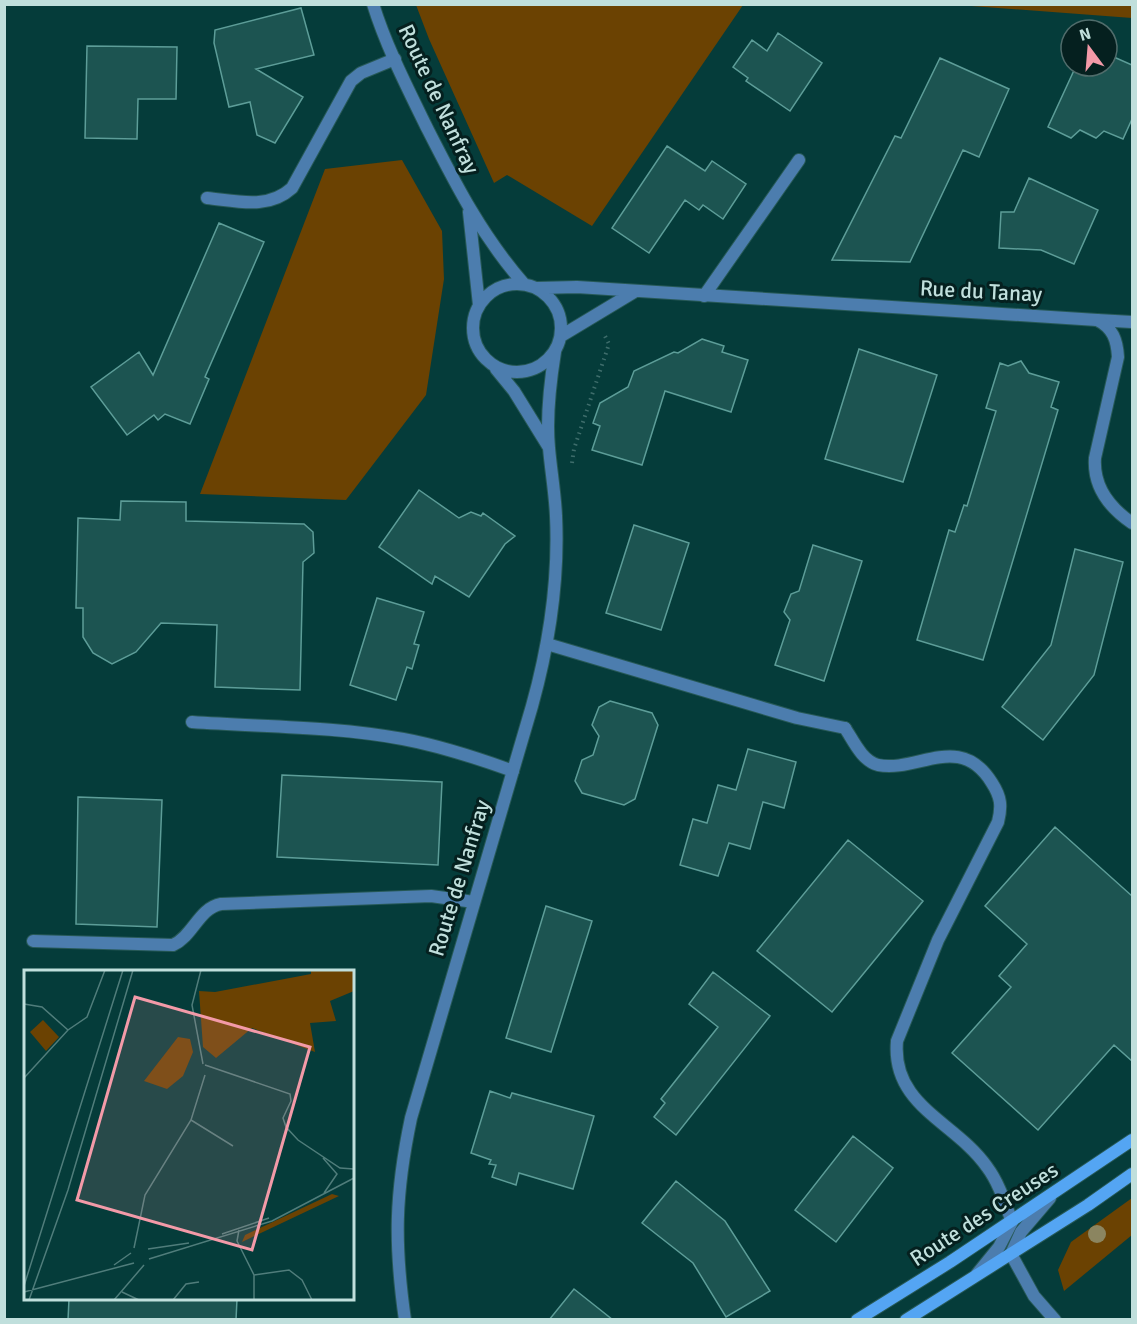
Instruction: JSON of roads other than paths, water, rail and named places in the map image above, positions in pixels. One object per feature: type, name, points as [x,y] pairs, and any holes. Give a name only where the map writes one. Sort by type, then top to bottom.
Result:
[{"type":"main road","name":"Route des Creuses","points":[[857,1320],[1012,1222],[1132,1140]]},
{"type":"main road","name":"Route des Creuses","points":[[906,1320],[1132,1174]]},
{"type":"street","name":"Route de Nanfray","points":[[373,4],[395,59],[469,211],[500,257],[524,284]]},
{"type":"street","points":[[207,198],[258,203],[270,202],[284,195],[292,188],[351,81],[361,73],[395,59]]},
{"type":"street","points":[[704,296],[799,160]]},
{"type":"street","name":"Route de Nanfray","points":[[469,211],[479,305],[474,318],[474,338],[483,357],[514,391],[549,447]]},
{"type":"street","points":[[479,305],[487,295],[498,288],[524,284],[537,288],[557,308],[561,322],[561,336]]},
{"type":"street","name":"Rue du Tanay","points":[[537,288],[577,287],[1132,322]]},
{"type":"street","points":[[561,336],[634,292]]},
{"type":"street","points":[[1097,320],[1114,334],[1118,343],[1118,357],[1095,458],[1095,474],[1106,499],[1132,524]]},
{"type":"street","name":"Route de Nanfray","points":[[405,1320],[397,1260],[400,1176],[411,1118],[513,771],[547,644],[556,527],[549,447],[550,380],[555,352],[561,336]]},
{"type":"street","points":[[493,366],[506,371],[526,371],[545,362],[555,352]]},
{"type":"street","points":[[547,644],[798,718],[845,728],[867,760],[877,765],[945,756],[961,759],[978,765],[998,792],[1002,806],[998,822],[938,940],[897,1041],[896,1054],[897,1070],[909,1093],[986,1165],[999,1187],[1012,1222],[999,1247],[975,1277]]},
{"type":"street","points":[[192,722],[324,729],[401,739],[468,755],[513,771]]},
{"type":"street","points":[[33,941],[173,945],[185,937],[211,907],[221,904],[431,896],[474,902]]},
{"type":"street","points":[[1055,1320],[1034,1296],[1011,1254],[1021,1232],[1056,1192]]}]
